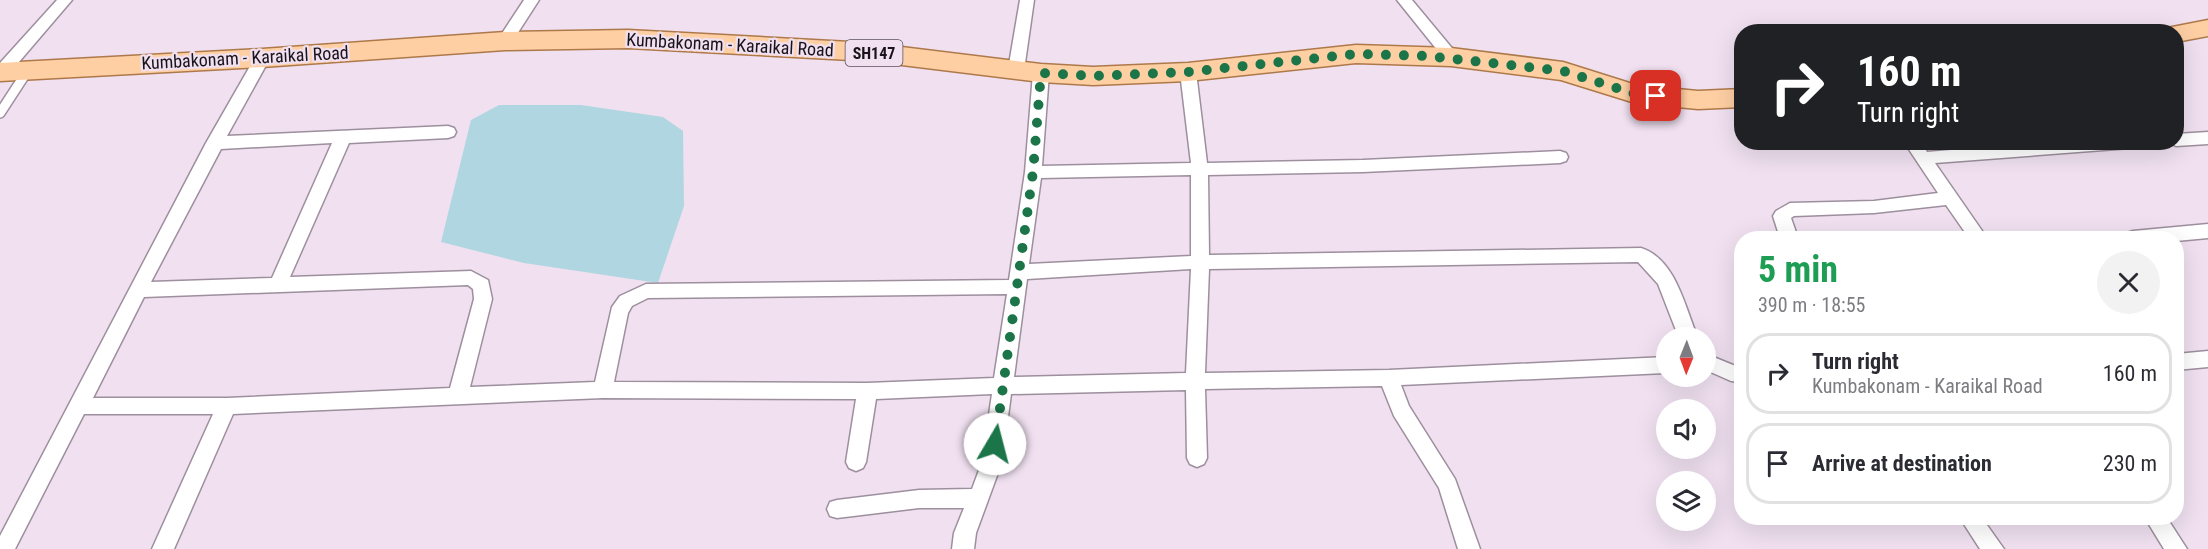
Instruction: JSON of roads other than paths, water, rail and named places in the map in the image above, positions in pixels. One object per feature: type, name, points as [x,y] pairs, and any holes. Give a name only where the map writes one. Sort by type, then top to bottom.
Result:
[{"type":"main road","points":[[2184,32],[2208,28]]},
{"type":"main road","name":"Kumbakonam - Karaikal Road","points":[[0,72],[262,58],[505,41],[628,39],[846,51],[1093,76],[1188,72],[1356,54],[1451,57],[1563,71],[1635,94],[1698,100],[1734,99]]},
{"type":"main road","points":[[2184,48],[2208,43]]},
{"type":"street","points":[[0,72],[65,0]]},
{"type":"street","points":[[505,41],[532,0]]},
{"type":"street","points":[[963,549],[965,533],[992,462],[1033,172],[1027,0]]},
{"type":"street","points":[[1404,0],[1451,57]]},
{"type":"street","points":[[4,549],[81,406],[214,143],[262,58]]},
{"type":"street","points":[[1188,72],[1199,153],[1200,262],[1195,382],[1197,458]]},
{"type":"street","points":[[214,143],[448,132]]},
{"type":"street","points":[[277,286],[343,138]]},
{"type":"street","points":[[2184,140],[2208,138]]},
{"type":"street","points":[[1918,150],[1973,231]]},
{"type":"street","points":[[1923,158],[2026,150]]},
{"type":"street","points":[[1033,172],[1199,170],[1560,157]]},
{"type":"street","points":[[1786,231],[1782,216],[1790,210],[1874,207],[1951,198]]},
{"type":"street","points":[[2184,233],[2208,231]]},
{"type":"street","points":[[603,390],[620,312],[626,301],[646,291],[1018,280],[1200,262],[1641,255],[1652,261],[1662,275],[1684,327]]},
{"type":"street","points":[[139,290],[471,278],[482,285],[483,299],[458,396]]},
{"type":"street","points":[[2184,361],[2208,359]]},
{"type":"street","points":[[81,406],[227,406],[603,390],[867,391],[1389,378],[1656,365]]},
{"type":"street","points":[[1716,366],[1734,373]]},
{"type":"street","points":[[1389,378],[1401,410],[1448,485],[1469,549]]},
{"type":"street","points":[[856,462],[867,391]]},
{"type":"street","points":[[163,549],[227,406]]},
{"type":"street","points":[[837,509],[919,499],[980,498]]},
{"type":"street","points":[[1975,525],[1993,549]]},
{"type":"street","points":[[2160,525],[2176,549]]},
{"type":"lane","points":[[0,113],[28,70]]},
{"type":"water","points":[[499,105],[581,105],[663,117],[683,131],[684,206],[658,283],[524,263],[441,242],[471,120]]}]
